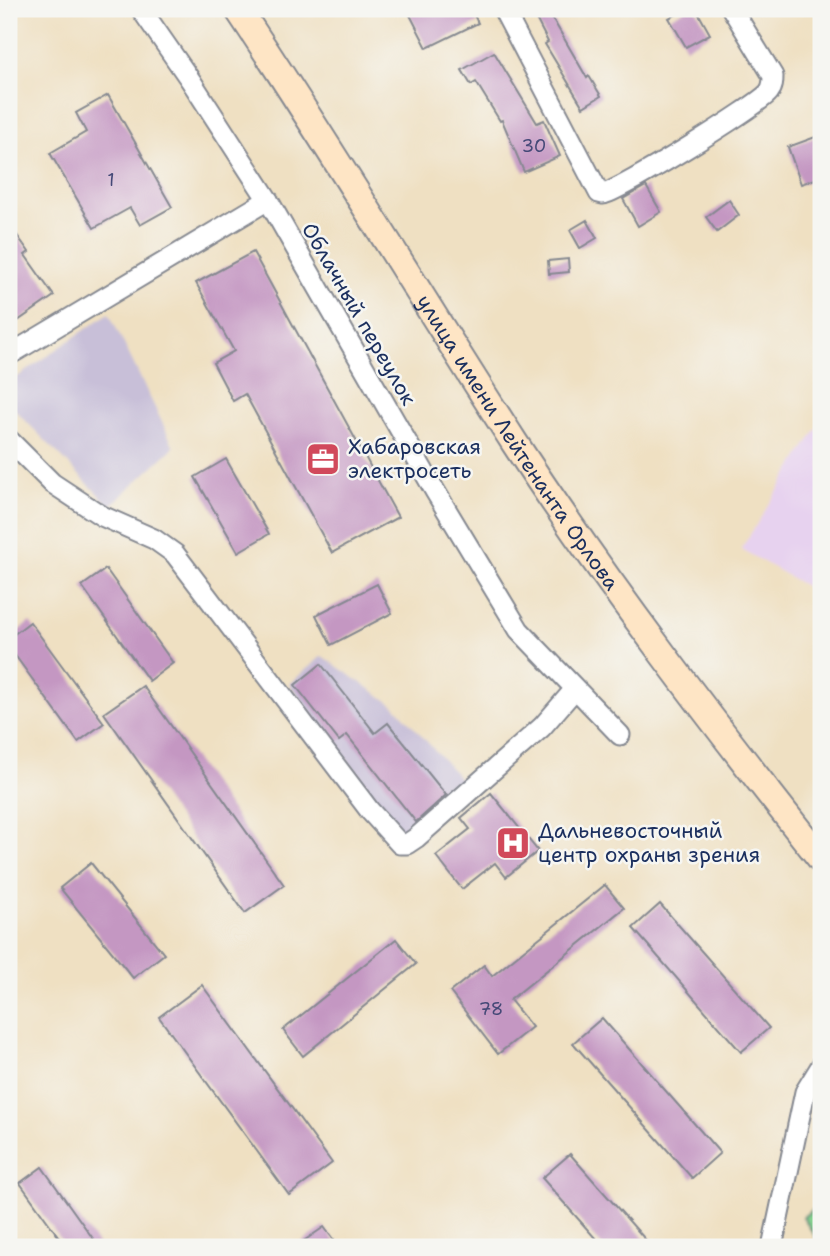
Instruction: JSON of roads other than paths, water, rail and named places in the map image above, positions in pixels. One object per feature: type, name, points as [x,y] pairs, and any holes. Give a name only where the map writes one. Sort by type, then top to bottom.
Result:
[{"type":"main road","name":"улица имени Лейтенанта Орлова","points":[[238,9],[354,186],[515,443],[646,630],[821,859]]},
{"type":"street","name":"Облачный переулок","points":[[141,9],[268,200],[435,491],[519,630],[620,736]]},
{"type":"street","points":[[503,9],[598,193],[607,194],[769,93],[773,76],[732,9]]},
{"type":"street","points":[[9,355],[268,200]]},
{"type":"street","points":[[9,440],[52,483],[102,516],[154,539],[175,554],[370,811],[400,845],[416,838],[542,727],[575,689]]},
{"type":"street","points":[[772,1247],[806,1093],[821,1066]]},
{"type":"place","name":"Хабаровская электросеть","points":[[323,459]]},
{"type":"place","name":"Дальневосточный центр охраны зрения","points":[[513,843]]}]
